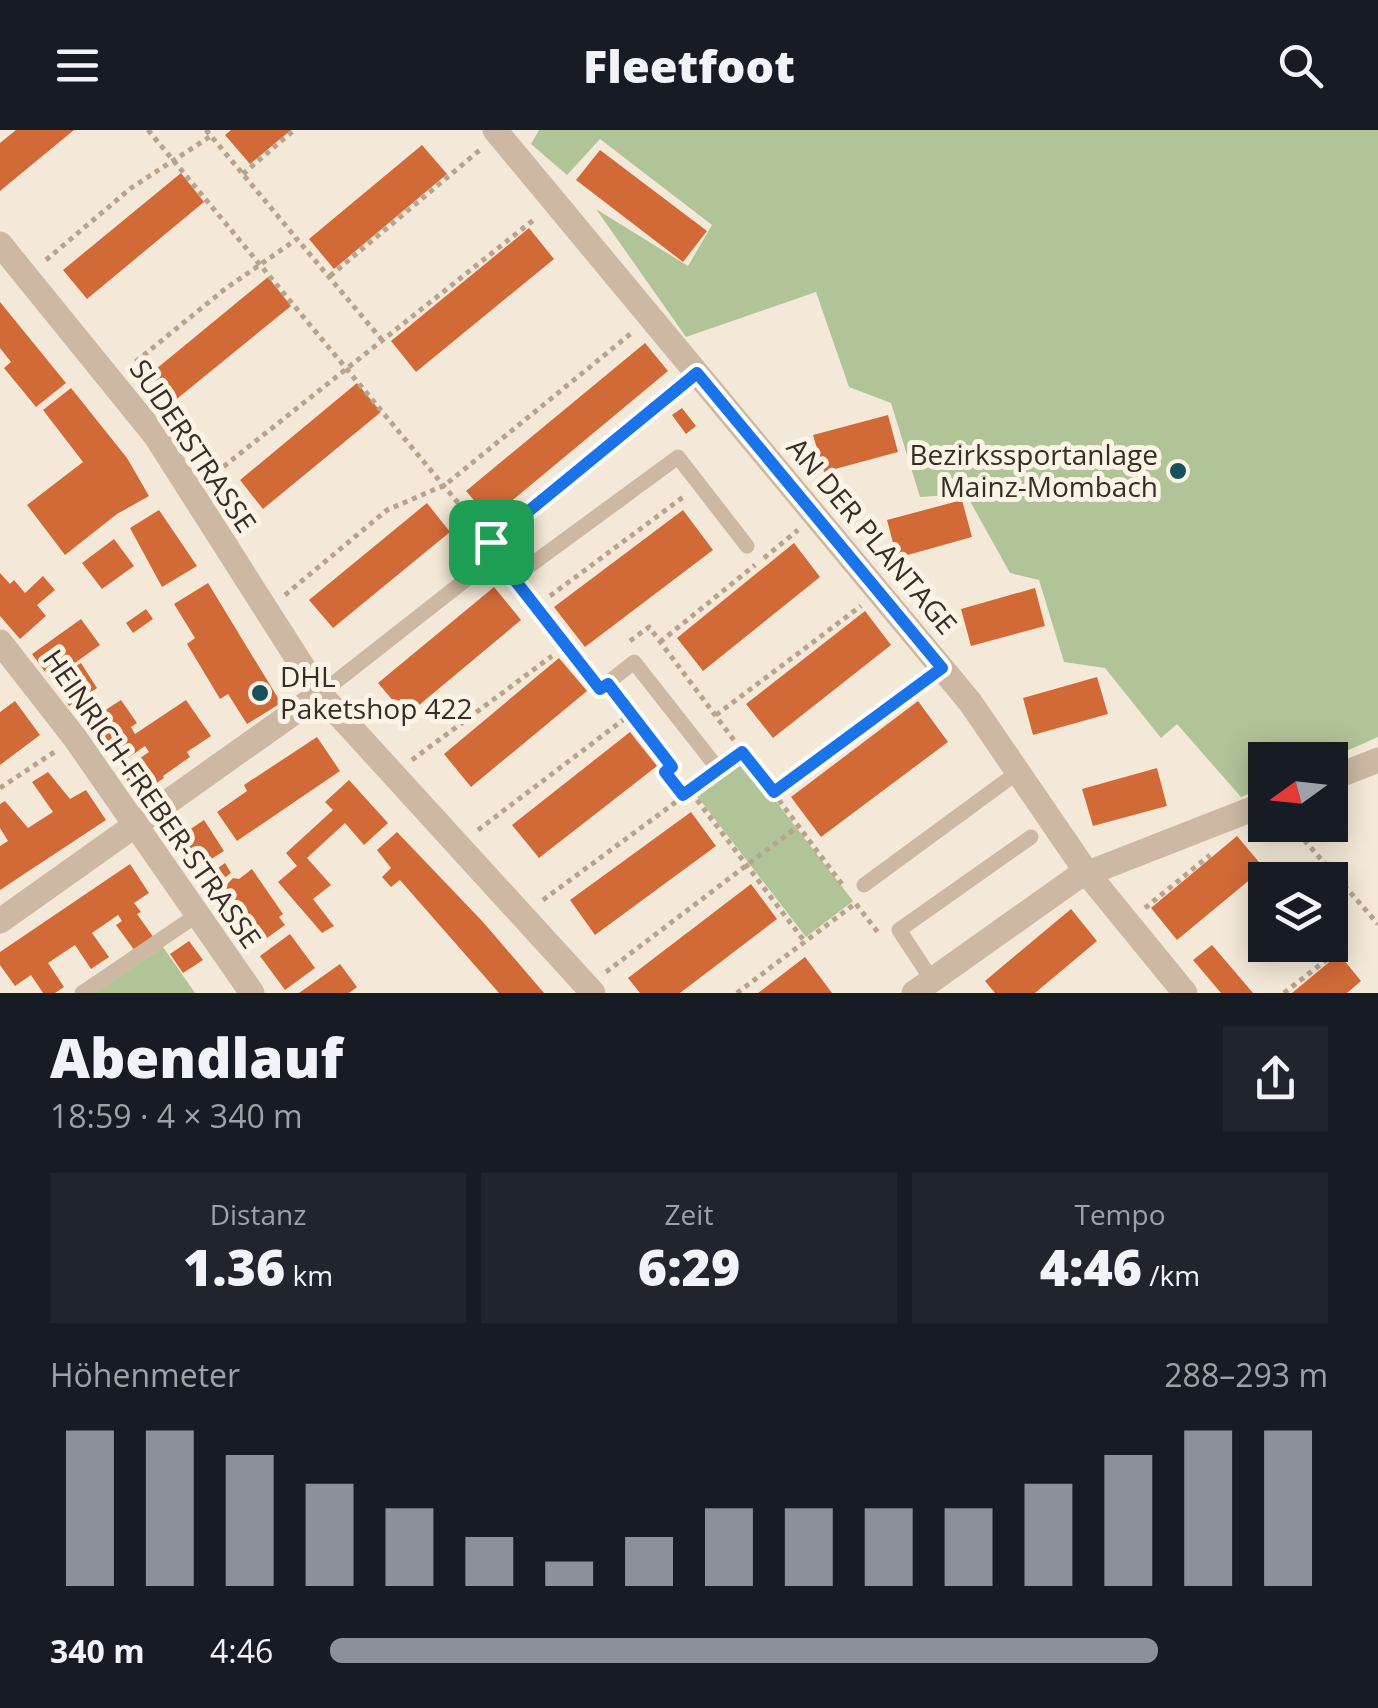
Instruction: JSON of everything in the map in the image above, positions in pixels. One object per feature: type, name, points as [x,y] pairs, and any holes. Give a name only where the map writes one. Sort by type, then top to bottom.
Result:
[{"type":"street","name":"AN DER PLANTAGE","points":[[497,132],[970,702],[1087,873],[1185,993]]},
{"type":"street","name":"SUDERSTRASSE","points":[[0,244],[155,435],[320,694],[596,985]]},
{"type":"street","name":"HEINRICH-FREBER-STRASSE","points":[[0,642],[75,738],[252,993]]},
{"type":"street","points":[[0,922],[320,694]]},
{"type":"street","points":[[1348,772],[1378,760]]},
{"type":"street","points":[[930,982],[1087,873],[1248,811]]},
{"type":"street","points":[[930,982],[961,993]]},
{"type":"lane","points":[[514,578],[678,457],[747,546]]},
{"type":"lane","points":[[320,694],[496,556],[600,689],[634,662],[719,770]]},
{"type":"lane","points":[[864,885],[1018,772]]},
{"type":"lane","points":[[930,982],[899,930],[1032,836]]},
{"type":"lane","points":[[82,993],[197,915]]},
{"type":"path","points":[[148,130],[491,542],[697,373]]},
{"type":"path","points":[[244,174],[294,130]]},
{"type":"path","points":[[330,276],[497,132]]},
{"type":"path","points":[[40,265],[131,188],[174,162],[209,133],[382,340]]},
{"type":"path","points":[[206,481],[556,203]]},
{"type":"path","points":[[126,370],[297,239]]},
{"type":"path","points":[[279,600],[387,510],[445,485],[626,338]]},
{"type":"path","points":[[535,606],[700,485]]},
{"type":"path","points":[[660,642],[816,516]]},
{"type":"path","points":[[716,715],[854,611]]},
{"type":"path","points":[[588,673],[649,627],[881,936]]},
{"type":"path","points":[[406,764],[566,646]]},
{"type":"path","points":[[774,792],[942,668]]},
{"type":"path","points":[[608,684],[672,767],[665,772],[683,795]]},
{"type":"path","points":[[472,834],[631,714]]},
{"type":"path","points":[[0,788],[75,738]]},
{"type":"path","points":[[536,904],[742,752]]},
{"type":"path","points":[[691,792],[805,942]]},
{"type":"path","points":[[596,985],[798,826]]},
{"type":"path","points":[[1306,842],[1378,924]]},
{"type":"path","points":[[1127,922],[1211,854]]},
{"type":"path","points":[[738,993],[856,904]]},
{"type":"path","points":[[1284,993],[1324,962]]},
{"type":"green space","name":"Bezirkssportanlage Mainz-Mombach","points":[[539,130],[1378,130],[1378,737],[1348,750],[1348,742],[1248,742],[1248,794],[1241,797],[1177,724],[1161,738],[1105,668],[1064,662],[1039,580],[1010,573],[966,494],[920,497],[891,403],[849,387],[816,292],[686,337],[596,209],[688,266],[712,225],[600,139],[567,175],[531,144]]},
{"type":"green space","points":[[741,756],[853,901],[806,937],[694,792]]},
{"type":"green space","points":[[163,947],[195,993],[94,993]]},
{"type":"building","points":[[16,130],[74,130],[0,191],[0,143]]},
{"type":"building","points":[[231,130],[291,130],[250,164],[225,135]]},
{"type":"building","points":[[422,145],[447,174],[334,269],[309,239]]},
{"type":"building","points":[[600,150],[707,231],[683,262],[576,180]]},
{"type":"building","points":[[181,173],[204,202],[87,299],[63,270]]},
{"type":"building","points":[[529,228],[554,259],[416,372],[391,341]]},
{"type":"building","points":[[268,277],[291,306],[173,402],[150,374]]},
{"type":"building","points":[[0,302],[66,383],[36,407],[4,368],[11,362],[0,348]]},
{"type":"building","points":[[645,343],[668,371],[490,519],[466,491]]},
{"type":"building","points":[[357,383],[381,412],[263,509],[240,480]]},
{"type":"building","points":[[71,388],[127,458],[149,496],[117,514],[65,555],[27,505],[83,462],[43,410]]},
{"type":"building","points":[[682,408],[696,426],[686,434],[672,415]]},
{"type":"building","points":[[888,415],[898,452],[824,472],[813,435]]},
{"type":"building","points":[[962,500],[972,537],[897,558],[887,520]]},
{"type":"building","points":[[427,503],[450,532],[333,628],[309,600]]},
{"type":"building","points":[[159,510],[197,566],[162,587],[130,528]]},
{"type":"building","points":[[683,510],[713,550],[585,647],[554,607]]},
{"type":"building","points":[[114,539],[134,566],[102,589],[82,563]]},
{"type":"building","points":[[794,543],[820,577],[703,671],[677,638]]},
{"type":"building","points":[[0,573],[10,584],[14,580],[25,593],[43,576],[55,590],[37,605],[46,616],[20,639],[0,616]]},
{"type":"building","points":[[208,583],[281,703],[247,724],[228,694],[220,699],[187,644],[195,638],[174,604]]},
{"type":"building","points":[[494,587],[521,620],[406,716],[378,683]]},
{"type":"building","points":[[1035,588],[1045,626],[971,646],[961,609]]},
{"type":"building","points":[[146,609],[153,619],[133,633],[126,623]]},
{"type":"building","points":[[865,611],[891,645],[773,738],[746,704]]},
{"type":"building","points":[[81,619],[100,645],[51,680],[32,654]]},
{"type":"building","points":[[559,658],[587,691],[471,787],[444,754]]},
{"type":"building","points":[[81,663],[97,688],[69,706],[53,681]]},
{"type":"building","points":[[1097,677],[1108,714],[1033,735],[1023,698]]},
{"type":"building","points":[[121,700],[137,723],[131,727],[135,734],[186,700],[211,736],[187,752],[190,757],[137,796],[121,771],[149,752],[145,746],[122,762],[93,718]]},
{"type":"building","points":[[15,701],[40,735],[0,765],[0,712]]},
{"type":"building","points":[[918,701],[948,742],[821,837],[791,797]]},
{"type":"building","points":[[630,732],[657,766],[539,858],[512,825]]},
{"type":"building","points":[[317,737],[340,771],[237,841],[217,812],[247,791],[244,785]]},
{"type":"building","points":[[1157,768],[1167,806],[1093,826],[1082,789]]},
{"type":"building","points":[[48,772],[70,799],[86,790],[106,820],[0,890],[0,846],[8,841],[0,828],[0,804],[5,801],[28,828],[53,812],[32,782]]},
{"type":"building","points":[[349,780],[388,823],[364,845],[345,823],[307,858],[331,885],[313,899],[334,926],[322,933],[278,882],[297,866],[286,853],[333,810],[325,802]]},
{"type":"building","points":[[691,812],[716,846],[595,935],[570,900]]},
{"type":"building","points":[[204,820],[224,851],[197,868],[177,838]]},
{"type":"building","points":[[397,832],[544,993],[499,993],[400,880],[391,887],[382,877],[391,868],[377,850]]},
{"type":"building","points":[[1237,836],[1259,862],[1248,862],[1248,881],[1177,940],[1151,908]]},
{"type":"building","points":[[225,863],[231,873],[213,886],[207,876]]},
{"type":"building","points":[[130,864],[149,893],[134,903],[154,938],[135,951],[116,925],[122,921],[118,915],[92,933],[109,957],[91,969],[75,945],[48,963],[64,987],[55,993],[43,993],[31,975],[15,986],[0,965],[0,952]]},
{"type":"building","points":[[252,869],[283,914],[279,917],[285,925],[267,938],[262,931],[251,938],[245,929],[237,930],[235,916],[223,910],[226,902],[219,893],[233,878],[239,879]]},
{"type":"building","points":[[751,884],[777,919],[680,993],[640,993],[628,978]]},
{"type":"building","points":[[1071,909],[1097,941],[1035,993],[995,993],[985,981]]},
{"type":"building","points":[[290,934],[315,968],[285,990],[260,956]]},
{"type":"building","points":[[189,941],[203,960],[183,973],[170,954]]},
{"type":"building","points":[[1212,945],[1253,993],[1221,993],[1193,960]]},
{"type":"building","points":[[805,957],[832,993],[758,993]]},
{"type":"building","points":[[1329,962],[1346,962],[1361,981],[1347,993],[1292,993]]},
{"type":"building","points":[[340,964],[357,987],[349,993],[299,993]]},
{"type":"place","name":"Bezirkssportanlage Mainz-Mombach","points":[[1178,471]]},
{"type":"place","name":"DHL Paketshop 422","points":[[260,693]]},
{"type":"route","points":[[697,373],[942,668],[774,792],[742,752],[683,795],[665,772],[672,767],[608,684],[600,689],[496,556],[491,542],[697,373]]}]
